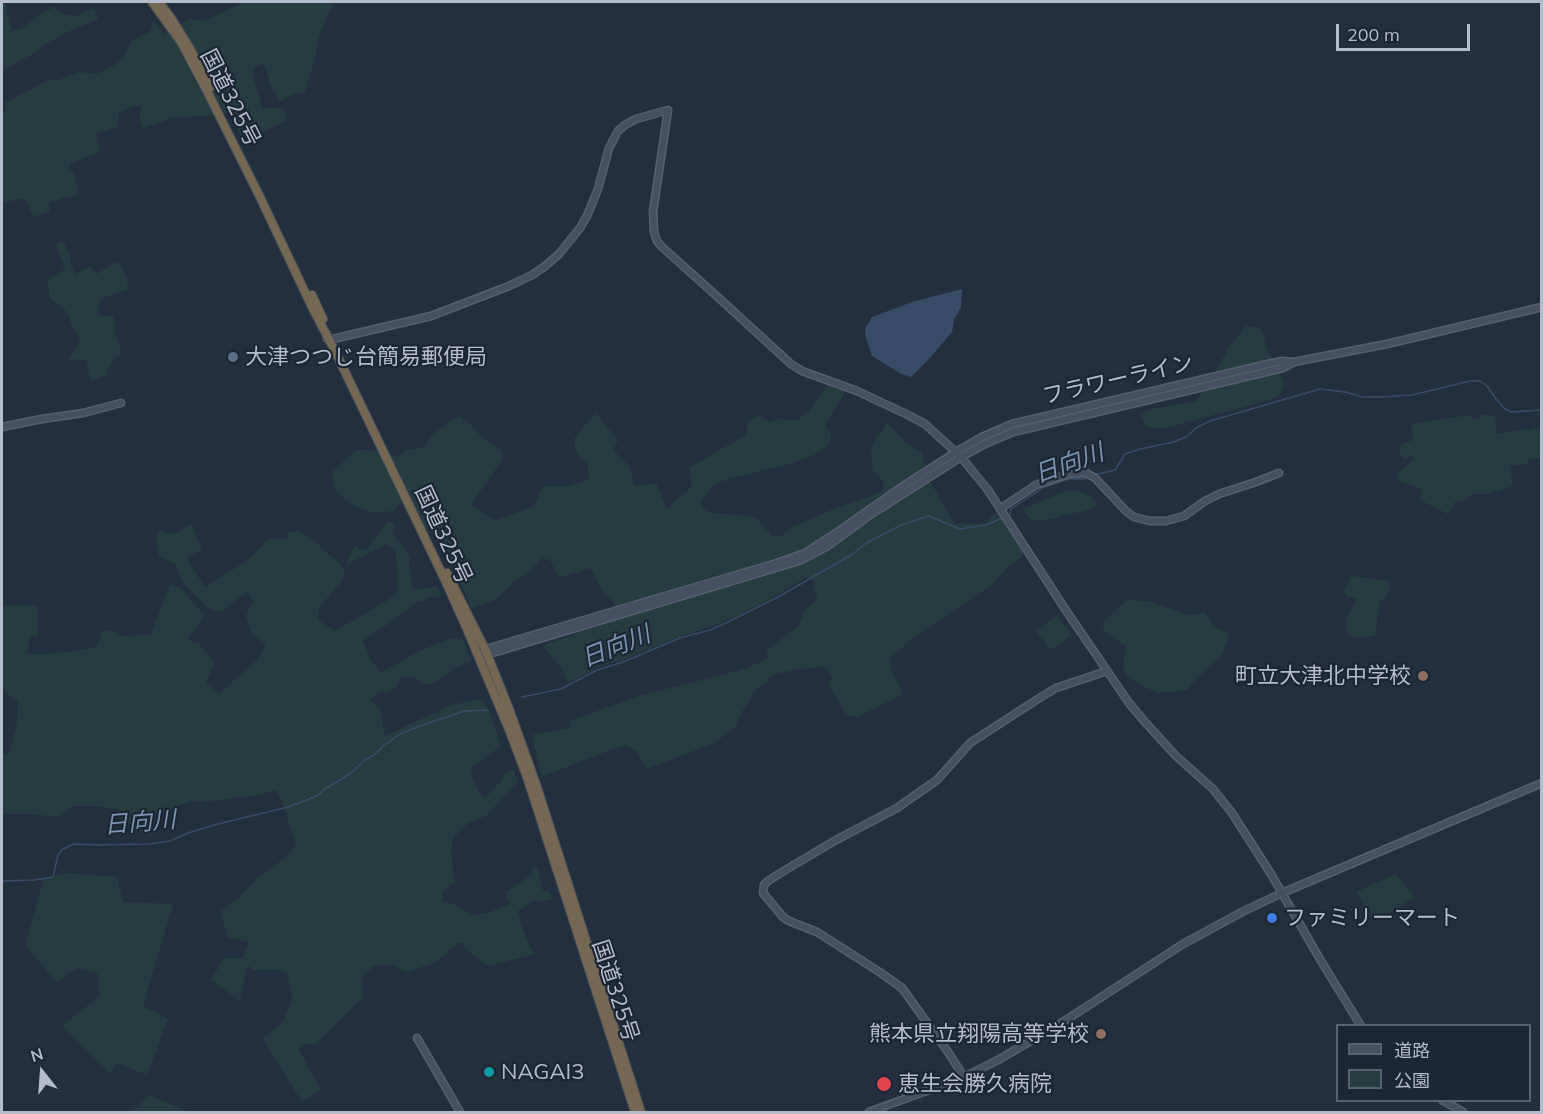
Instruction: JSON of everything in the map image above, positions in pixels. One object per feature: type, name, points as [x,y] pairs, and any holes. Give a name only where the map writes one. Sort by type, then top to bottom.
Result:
[{"type":"highway","name":"国道325号","points":[[152,2],[180,42],[206,89],[313,309],[373,419],[486,652],[536,784],[641,1113]]},
{"type":"highway","name":"国道325号","points":[[159,2],[189,47],[211,87],[440,570],[510,732],[527,777],[635,1113]]},
{"type":"street","points":[[329,338],[431,316],[532,276],[559,254],[580,228],[594,201],[609,148],[618,131],[636,120],[668,110],[653,220],[657,241],[791,364],[802,371],[856,391],[925,424],[959,455],[988,490],[1107,671],[1144,721],[1176,756],[1224,802],[1282,893],[1360,1024]]},
{"type":"street","name":"フラワーライン","points":[[477,655],[805,553],[903,486],[959,455],[1013,432],[1283,368],[1294,362],[1388,344],[1542,307]]},
{"type":"street","points":[[2,427],[83,413],[121,403]]},
{"type":"street","points":[[1001,511],[1036,485],[1068,474],[1086,474],[1095,478],[1134,517],[1150,521],[1166,521],[1184,516],[1204,501],[1219,494],[1279,473]]},
{"type":"street","points":[[964,1077],[902,988],[817,932],[783,918],[763,893],[763,888],[768,880],[897,808],[937,780],[970,743],[1041,697],[1056,688],[1107,671]]},
{"type":"street","points":[[869,1113],[964,1077],[1023,1046],[1191,939],[1282,893],[1542,783]]},
{"type":"street","points":[[417,1038],[460,1113]]},
{"type":"street","points":[[1444,1102],[1463,1113]]},
{"type":"green space","points":[[2,2],[5,2],[12,30],[21,29],[41,13],[55,7],[61,14],[76,16],[94,8],[98,19],[61,35],[2,71]]},
{"type":"green space","points":[[243,2],[335,2],[318,40],[304,95],[298,93],[279,102],[271,87],[265,66],[262,64],[252,71],[262,108],[277,107],[283,110],[287,114],[286,121],[248,139],[240,135],[230,112],[172,118],[143,128],[140,119],[141,106],[133,106],[119,113],[117,127],[96,134],[100,152],[69,164],[78,189],[77,195],[49,203],[50,211],[34,217],[24,198],[2,203],[2,113],[5,111],[6,102],[51,79],[59,80],[79,72],[96,74],[115,65],[124,56],[132,41],[150,32],[154,20],[164,34],[189,19],[211,18]]},
{"type":"green space","points":[[61,241],[71,258],[70,263],[75,274],[90,266],[96,274],[116,262],[120,264],[127,279],[127,290],[103,298],[99,303],[97,315],[113,316],[114,330],[121,354],[116,357],[106,376],[91,380],[86,360],[68,359],[80,340],[67,312],[50,298],[48,286],[49,279],[65,269],[56,244]]},
{"type":"green space","points":[[1246,326],[1260,328],[1264,335],[1265,344],[1285,384],[1279,396],[1162,429],[1147,427],[1141,415],[1147,410],[1197,401],[1230,346]]},
{"type":"green space","points":[[827,385],[845,392],[825,425],[831,434],[830,443],[816,454],[793,463],[716,483],[701,502],[703,509],[710,513],[756,518],[773,537],[781,536],[792,527],[829,511],[876,494],[884,488],[883,481],[873,470],[871,451],[876,436],[882,432],[886,422],[909,445],[923,453],[923,461],[931,483],[955,524],[987,523],[997,512],[1024,551],[1020,559],[1009,566],[990,586],[912,639],[889,659],[892,672],[903,691],[902,695],[857,717],[847,715],[828,684],[833,677],[823,666],[775,674],[755,691],[735,727],[713,744],[646,769],[637,752],[626,745],[541,777],[532,735],[570,728],[569,721],[642,695],[741,670],[768,659],[767,650],[798,626],[806,609],[818,598],[813,580],[806,578],[756,607],[751,607],[719,624],[596,668],[568,683],[561,667],[542,646],[613,620],[615,604],[602,591],[591,568],[559,578],[550,560],[542,558],[528,574],[518,578],[495,600],[471,608],[434,536],[401,502],[393,511],[373,513],[351,504],[335,491],[332,472],[356,450],[373,450],[400,457],[405,450],[423,448],[433,434],[459,416],[481,436],[503,451],[502,460],[471,505],[495,520],[533,507],[543,486],[569,486],[589,479],[587,464],[576,452],[574,439],[595,413],[618,440],[613,450],[629,466],[635,486],[656,483],[667,509],[692,486],[689,468],[747,434],[747,422],[759,415],[770,423],[776,419],[797,420],[809,411]]},
{"type":"green space","points":[[1482,414],[1495,417],[1497,434],[1524,429],[1527,431],[1541,429],[1541,458],[1510,466],[1513,486],[1488,494],[1472,494],[1461,502],[1455,502],[1448,514],[1420,500],[1422,489],[1398,481],[1398,473],[1413,460],[1413,455],[1404,459],[1399,452],[1401,444],[1413,440],[1412,425],[1470,415],[1473,419],[1478,419]]},
{"type":"green space","points":[[1065,491],[1079,491],[1091,497],[1098,506],[1052,519],[1035,521],[1029,518],[1024,509]]},
{"type":"green space","points":[[388,521],[396,525],[392,533],[410,556],[409,567],[413,590],[437,586],[441,595],[418,601],[363,640],[370,659],[381,673],[421,650],[453,638],[463,639],[472,661],[455,668],[436,682],[426,685],[414,677],[401,678],[395,688],[387,692],[380,692],[370,700],[380,709],[385,736],[451,705],[482,699],[491,715],[501,746],[470,769],[473,780],[485,798],[510,769],[514,771],[518,782],[486,816],[469,822],[453,838],[451,854],[455,883],[442,891],[443,901],[456,905],[472,915],[488,913],[510,904],[505,893],[532,874],[534,867],[540,873],[539,878],[543,891],[548,891],[552,899],[533,901],[518,911],[529,945],[535,954],[488,966],[468,951],[463,943],[458,943],[435,963],[405,972],[396,966],[373,966],[361,979],[363,998],[316,1044],[302,1045],[299,1050],[321,1090],[302,1102],[263,1039],[283,1021],[293,998],[287,972],[252,970],[249,966],[246,967],[240,1001],[211,980],[224,958],[243,958],[249,942],[227,937],[221,911],[286,857],[296,844],[276,790],[254,796],[202,802],[190,801],[160,815],[160,828],[149,835],[122,821],[117,809],[96,806],[73,806],[59,817],[2,814],[2,755],[9,754],[17,724],[18,702],[2,690],[2,605],[38,606],[38,632],[37,636],[30,637],[27,654],[49,654],[94,648],[100,640],[101,631],[112,630],[122,636],[151,634],[170,584],[180,588],[205,616],[188,638],[193,643],[197,642],[215,663],[206,682],[219,694],[258,659],[266,645],[251,633],[246,616],[253,601],[247,592],[221,612],[207,608],[184,584],[175,564],[159,556],[156,537],[160,530],[166,534],[177,533],[192,525],[202,550],[188,556],[191,566],[205,587],[245,562],[270,538],[286,539],[289,532],[300,531],[341,565],[345,574],[319,608],[318,620],[335,631],[388,600],[398,591],[396,551],[386,544],[348,564],[347,560],[355,546],[362,551],[366,550]]},
{"type":"green space","points":[[1351,576],[1389,581],[1391,588],[1384,599],[1380,599],[1375,636],[1355,638],[1347,632],[1346,620],[1357,599],[1347,596],[1344,591]]},
{"type":"green space","points":[[1127,600],[1147,601],[1190,615],[1205,613],[1215,627],[1230,634],[1222,655],[1187,690],[1158,693],[1137,683],[1126,675],[1123,664],[1126,646],[1105,632],[1102,623]]},
{"type":"green space","points":[[1057,615],[1072,635],[1050,650],[1036,631]]},
{"type":"green space","points":[[68,873],[117,877],[123,902],[173,904],[143,1006],[168,1019],[147,1075],[117,1063],[110,1074],[62,1026],[100,996],[97,973],[77,968],[56,982],[25,945],[44,878]]},
{"type":"green space","points":[[1396,874],[1415,897],[1375,922],[1356,892]]},
{"type":"green space","points":[[149,1095],[190,1112],[132,1112]]},
{"type":"water","points":[[962,289],[961,307],[954,320],[952,332],[911,377],[901,374],[872,356],[865,334],[872,317],[912,302]]},
{"type":"waterway","name":"日向川","points":[[1094,475],[1115,470],[1125,454],[1174,442],[1210,421],[1320,389],[1363,397],[1380,397],[1412,395],[1470,381],[1480,381],[1487,386],[1505,409],[1511,412],[1542,410]]},
{"type":"waterway","name":"日向川","points":[[1006,516],[1010,514],[1011,509],[1044,487],[1069,479],[1090,477]]},
{"type":"waterway","name":"日向川","points":[[522,697],[561,689],[597,670],[726,623],[778,597],[851,555],[868,542],[901,525],[929,516],[960,529],[986,525],[1002,518]]},
{"type":"waterway","name":"日向川","points":[[2,881],[53,877],[58,855],[73,844],[149,844],[170,841],[218,824],[288,807],[317,796],[351,773],[400,734],[465,711],[488,710]]},
{"type":"place","name":"大津つつじ台簡易郵便局","points":[[233,357]]},
{"type":"place","name":"町立大津北中学校","points":[[1423,676]]},
{"type":"place","name":"ファミリーマート","points":[[1272,918]]},
{"type":"place","name":"熊本県立翔陽高等学校","points":[[1101,1034]]},
{"type":"place","name":"NAGAI3","points":[[489,1072]]},
{"type":"place","name":"恵生会勝久病院","points":[[884,1084]]}]
